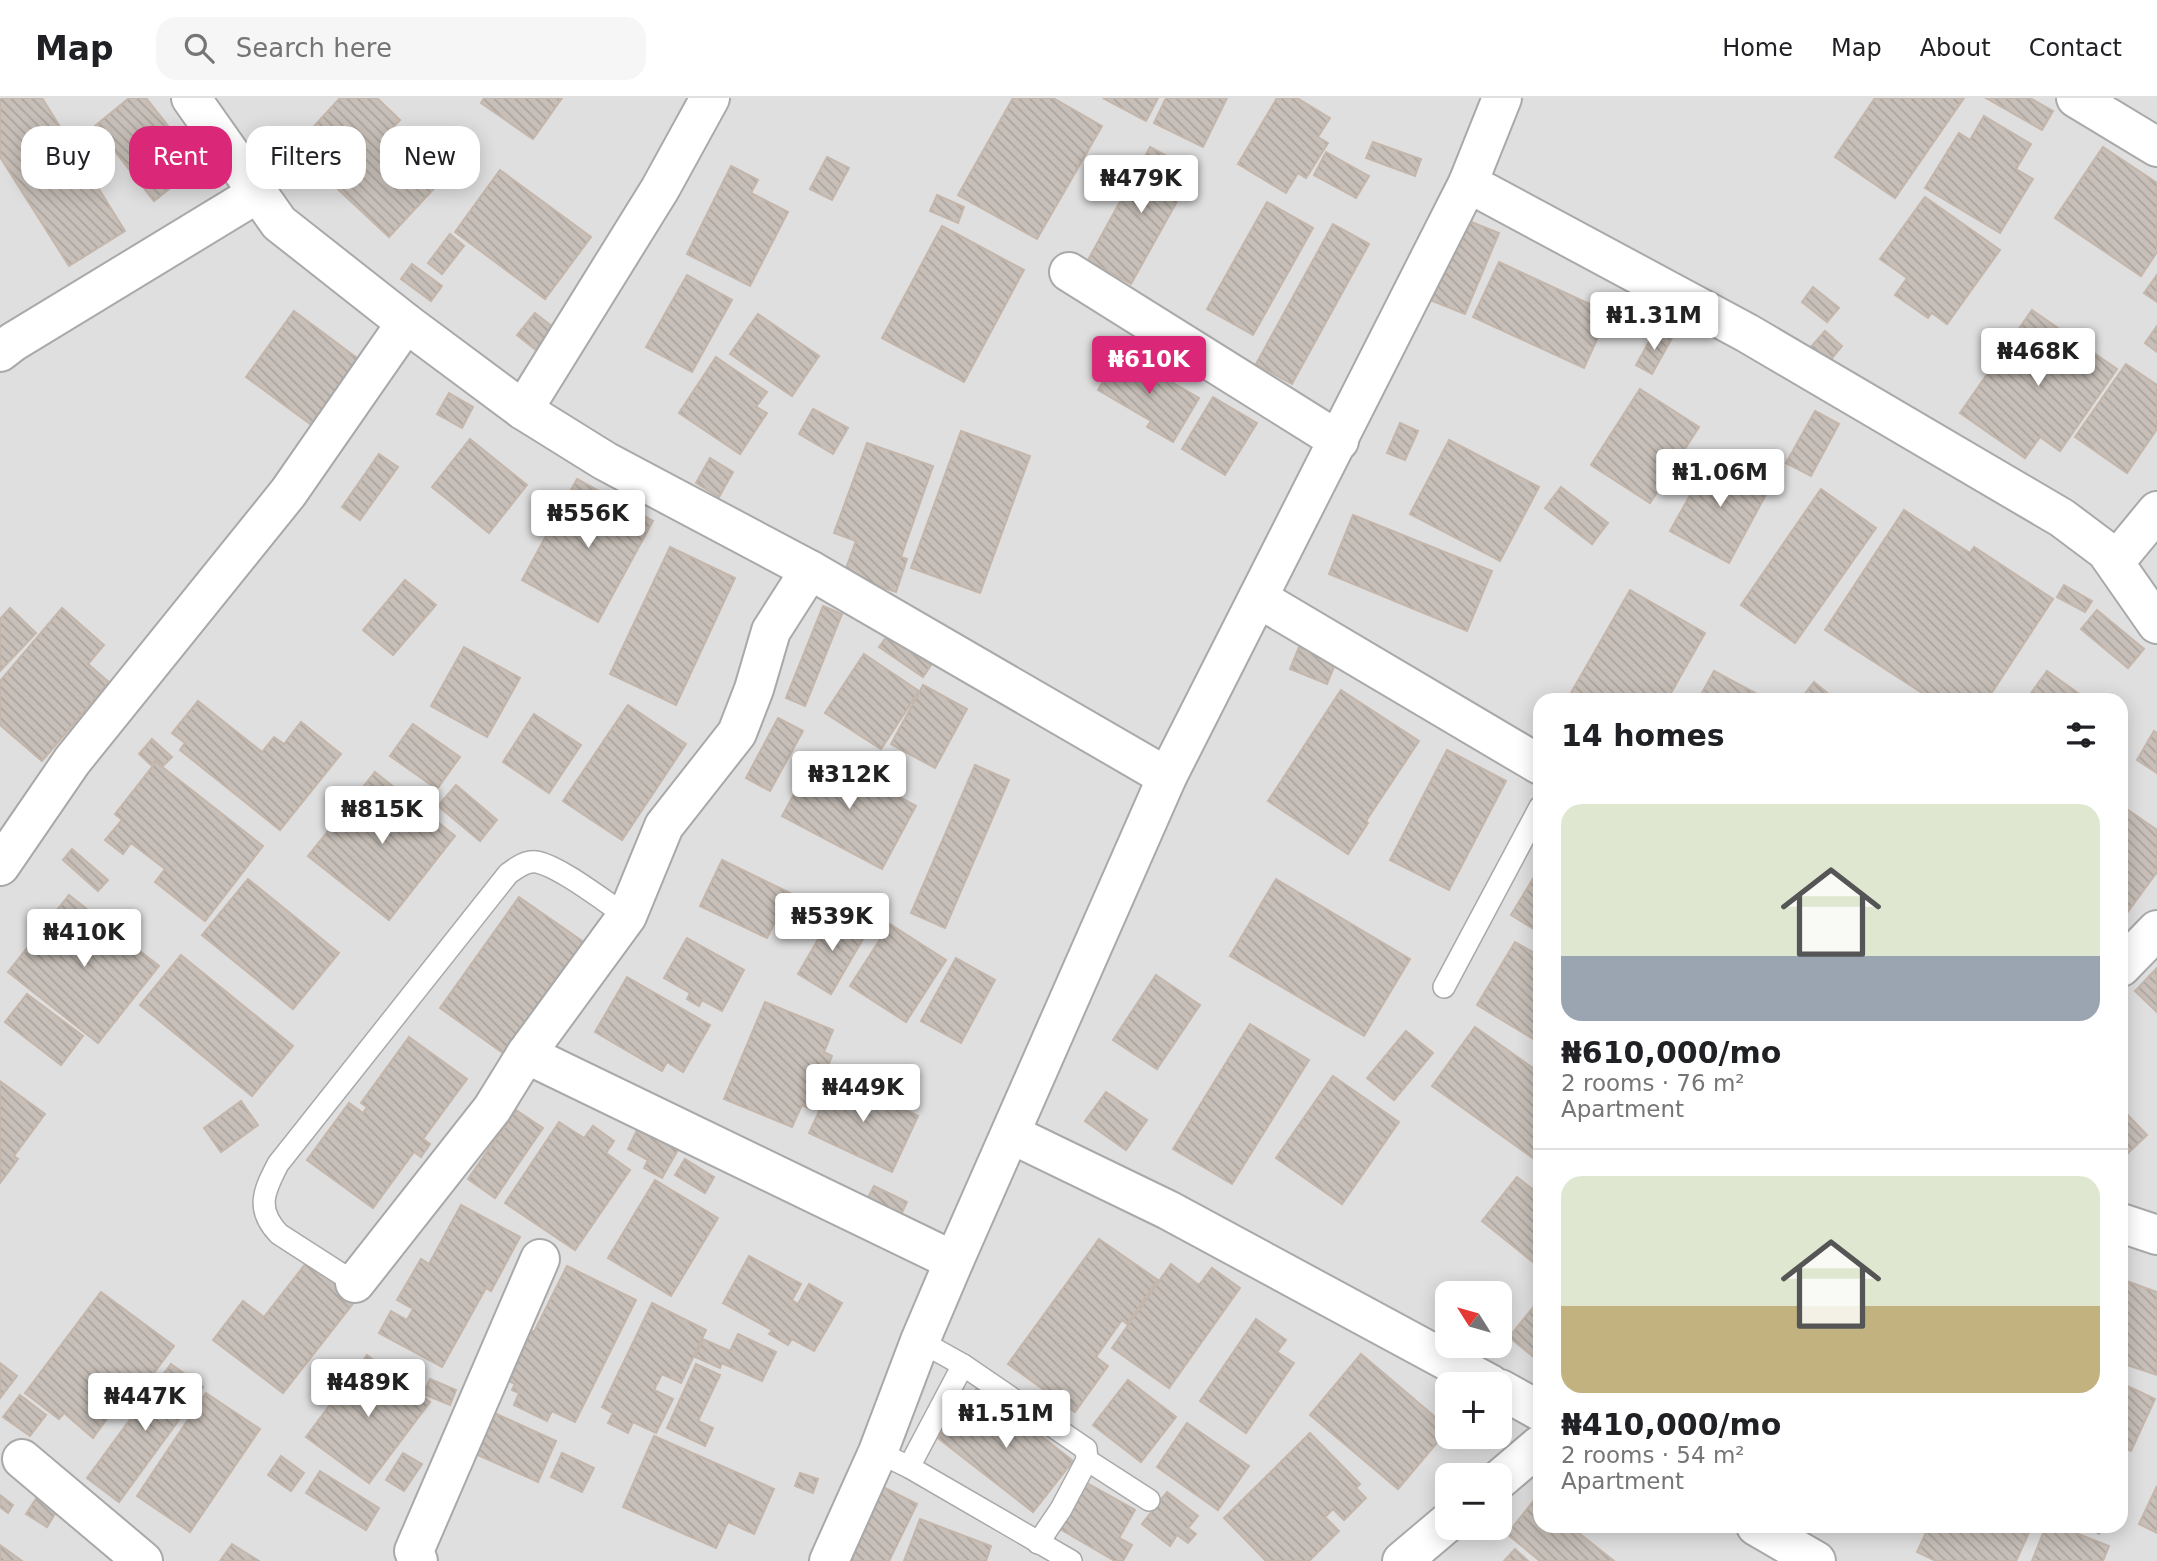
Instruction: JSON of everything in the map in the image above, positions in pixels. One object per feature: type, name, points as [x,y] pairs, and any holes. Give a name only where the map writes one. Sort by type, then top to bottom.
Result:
[{"type":"street","points":[[191,98],[279,223],[406,323],[523,410],[605,461],[810,570],[1167,777]]},
{"type":"street","points":[[523,410],[660,189],[710,98]]},
{"type":"street","points":[[829,1561],[894,1459],[920,1341],[1167,777],[1468,183],[1502,98]]},
{"type":"street","points":[[2076,98],[2157,147]]},
{"type":"street","points":[[1468,183],[1747,332],[2062,518],[2106,551],[2157,624]]},
{"type":"street","points":[[0,352],[258,193]]},
{"type":"street","points":[[1069,272],[1339,441]]},
{"type":"street","points":[[0,866],[72,761],[288,493],[406,323]]},
{"type":"street","points":[[2115,562],[2157,511]]},
{"type":"street","points":[[355,1283],[492,1108],[526,1054],[627,916],[664,826],[737,733],[754,690],[771,631],[810,570]]},
{"type":"street","points":[[1258,598],[1533,761]]},
{"type":"street","points":[[2128,960],[2157,930]]},
{"type":"street","points":[[526,1054],[954,1261]]},
{"type":"street","points":[[1011,1134],[1168,1210],[1468,1372]]},
{"type":"street","points":[[2128,1225],[2157,1235]]},
{"type":"street","points":[[418,1561],[414,1551],[540,1259]]},
{"type":"street","points":[[1512,1396],[1533,1407]]},
{"type":"street","points":[[1512,1469],[1533,1451]]},
{"type":"street","points":[[22,1459],[143,1561]]},
{"type":"street","points":[[1402,1561],[1435,1533]]},
{"type":"street","points":[[1768,1533],[1816,1561]]},
{"type":"lane","points":[[1444,987],[1533,820]]},
{"type":"lane","points":[[355,1283],[279,1234],[271,1226],[264,1212],[264,1201],[267,1186],[278,1164],[508,874],[522,864],[536,861],[556,870],[627,916]]},
{"type":"lane","points":[[920,1341],[963,1365],[1086,1450],[1087,1460],[1061,1509],[1038,1543]]},
{"type":"lane","points":[[963,1365],[894,1459],[1071,1561]]},
{"type":"lane","points":[[1087,1460],[1149,1500]]},
{"type":"shaded area","points":[[0,98],[2157,98],[2157,1561],[0,1561]]},
{"type":"building","points":[[0,98],[42,98],[59,126],[21,126],[21,189],[99,189],[125,231],[69,266],[0,157]]},
{"type":"building","points":[[129,98],[146,98],[168,126],[129,126],[129,169],[115,151],[115,126],[95,126]]},
{"type":"building","points":[[340,98],[377,98],[400,120],[394,126],[380,126],[380,189],[433,189],[389,237],[338,189],[366,189],[366,126],[314,126]]},
{"type":"building","points":[[484,98],[562,98],[533,139],[481,103]]},
{"type":"building","points":[[1013,98],[1053,98],[1102,126],[1037,239],[958,195]]},
{"type":"building","points":[[1103,98],[1158,98],[1146,121]]},
{"type":"building","points":[[1166,98],[1227,98],[1203,147],[1154,123]]},
{"type":"building","points":[[1277,98],[1297,98],[1330,118],[1318,137],[1328,143],[1306,178],[1298,173],[1286,193],[1238,164]]},
{"type":"building","points":[[1875,98],[1964,98],[1895,198],[1835,157]]},
{"type":"building","points":[[1986,98],[2030,98],[2053,111],[2042,130]]},
{"type":"building","points":[[1984,116],[2031,144],[2016,169],[2033,179],[2000,233],[1925,188],[1959,133],[1970,140]]},
{"type":"building","points":[[1373,142],[1421,159],[1415,176],[1366,158]]},
{"type":"building","points":[[1150,147],[1194,171],[1131,284],[1088,260]]},
{"type":"building","points":[[2103,147],[2157,183],[2157,252],[2141,276],[2055,218]]},
{"type":"building","points":[[1326,152],[1369,176],[1356,198],[1314,175]]},
{"type":"building","points":[[827,157],[849,168],[832,200],[810,189]]},
{"type":"building","points":[[731,166],[758,180],[751,193],[788,212],[750,286],[687,254]]},
{"type":"building","points":[[500,170],[591,237],[545,299],[455,232]]},
{"type":"building","points":[[145,189],[169,189],[154,201]]},
{"type":"building","points":[[937,195],[964,207],[958,223],[930,211]]},
{"type":"building","points":[[1925,197],[2000,250],[1947,324],[1932,313],[1928,318],[1895,295],[1907,278],[1880,259]]},
{"type":"building","points":[[1267,202],[1313,228],[1253,335],[1207,309]]},
{"type":"building","points":[[1464,219],[1499,233],[1465,314],[1430,300]]},
{"type":"building","points":[[1333,224],[1369,244],[1292,384],[1256,364]]},
{"type":"building","points":[[942,226],[1024,270],[964,382],[882,338]]},
{"type":"building","points":[[450,234],[464,246],[442,274],[428,263]]},
{"type":"building","points":[[1499,262],[1609,313],[1584,368],[1473,317]]},
{"type":"building","points":[[412,264],[442,286],[431,301],[401,279]]},
{"type":"building","points":[[687,275],[732,300],[692,372],[646,347]]},
{"type":"building","points":[[2157,275],[2157,302],[2144,293]]},
{"type":"building","points":[[1813,287],[1839,308],[1827,322],[1802,302]]},
{"type":"building","points":[[2032,310],[2117,369],[2060,451],[2040,437],[2025,458],[1960,413]]},
{"type":"building","points":[[294,311],[361,361],[313,426],[246,377]]},
{"type":"building","points":[[535,313],[554,328],[536,350],[517,335]]},
{"type":"building","points":[[758,314],[819,356],[792,396],[730,354]]},
{"type":"building","points":[[2157,326],[2157,352],[2145,343]]},
{"type":"building","points":[[1656,329],[1672,338],[1652,374],[1636,365]]},
{"type":"building","points":[[1825,331],[1842,346],[1828,363],[1810,348]]},
{"type":"building","points":[[1121,352],[1199,398],[1173,442],[1147,427],[1151,421],[1098,390]]},
{"type":"building","points":[[716,357],[767,392],[756,407],[767,413],[740,454],[679,413]]},
{"type":"building","points":[[2126,364],[2157,385],[2157,429],[2127,473],[2075,437]]},
{"type":"building","points":[[1640,389],[1699,427],[1650,503],[1591,465]]},
{"type":"building","points":[[449,393],[473,407],[462,428],[437,414]]},
{"type":"building","points":[[1213,397],[1257,423],[1225,475],[1182,449]]},
{"type":"building","points":[[813,409],[848,428],[833,454],[799,434]]},
{"type":"building","points":[[1815,411],[1839,424],[1811,476],[1786,463]]},
{"type":"building","points":[[1400,423],[1418,431],[1405,460],[1387,453]]},
{"type":"building","points":[[961,431],[1030,456],[980,593],[911,568]]},
{"type":"building","points":[[470,439],[527,485],[489,533],[432,487]]},
{"type":"building","points":[[1449,440],[1539,487],[1500,561],[1410,514]]},
{"type":"building","points":[[867,443],[933,466],[901,557],[907,559],[896,592],[844,574],[856,541],[834,533]]},
{"type":"building","points":[[379,454],[398,467],[360,520],[342,507]]},
{"type":"building","points":[[1712,456],[1770,487],[1729,563],[1670,531]]},
{"type":"building","points":[[710,458],[733,472],[719,497],[696,483]]},
{"type":"building","points":[[577,479],[653,521],[598,622],[522,580]]},
{"type":"building","points":[[1561,487],[1608,523],[1592,544],[1545,508]]},
{"type":"building","points":[[1821,489],[1876,528],[1795,643],[1741,605]]},
{"type":"building","points":[[1904,510],[1970,553],[1974,547],[2053,599],[1992,693],[1922,693],[1825,630]]},
{"type":"building","points":[[1353,515],[1492,571],[1467,631],[1329,574]]},
{"type":"building","points":[[670,547],[735,578],[676,705],[610,674]]},
{"type":"building","points":[[405,580],[436,605],[393,655],[363,630]]},
{"type":"building","points":[[2064,585],[2092,601],[2085,612],[2057,597]]},
{"type":"building","points":[[1630,590],[1705,633],[1671,693],[1571,693]]},
{"type":"building","points":[[823,606],[842,614],[805,706],[786,698]]},
{"type":"building","points":[[10,608],[36,633],[0,671],[0,619]]},
{"type":"building","points":[[62,608],[104,645],[88,664],[109,682],[42,761],[0,725],[0,681]]},
{"type":"building","points":[[2097,610],[2144,649],[2128,668],[2081,629]]},
{"type":"building","points":[[887,636],[931,665],[923,677],[879,647]]},
{"type":"building","points":[[464,647],[520,678],[487,737],[431,706]]},
{"type":"building","points":[[1299,647],[1336,662],[1327,684],[1290,669]]},
{"type":"building","points":[[864,654],[919,691],[881,749],[825,713]]},
{"type":"building","points":[[1714,671],[1755,693],[1702,693]]},
{"type":"building","points":[[2047,671],[2078,693],[2031,693]]},
{"type":"building","points":[[1814,682],[1827,693],[1805,693]]},
{"type":"building","points":[[923,685],[967,709],[935,768],[891,744]]},
{"type":"building","points":[[1341,690],[1419,741],[1366,821],[1368,823],[1348,854],[1268,801]]},
{"type":"building","points":[[198,701],[262,752],[274,737],[284,744],[301,722],[341,754],[280,830],[180,750],[185,743],[172,733]]},
{"type":"building","points":[[628,705],[686,744],[622,840],[563,801]]},
{"type":"building","points":[[534,714],[581,745],[549,793],[503,762]]},
{"type":"building","points":[[778,718],[803,731],[770,791],[746,778]]},
{"type":"building","points":[[413,724],[460,757],[437,789],[390,756]]},
{"type":"building","points":[[2154,731],[2157,733],[2157,773],[2137,760]]},
{"type":"building","points":[[152,739],[172,757],[163,766],[156,760],[151,765],[139,754]]},
{"type":"building","points":[[1447,750],[1506,781],[1449,890],[1390,860]]},
{"type":"building","points":[[817,752],[916,806],[882,869],[782,816]]},
{"type":"building","points":[[156,762],[263,846],[205,921],[155,882],[165,869],[131,843],[123,854],[105,840],[122,820],[115,814]]},
{"type":"building","points":[[975,765],[1009,780],[945,928],[911,913]]},
{"type":"building","points":[[375,772],[455,836],[389,920],[308,856]]},
{"type":"building","points":[[456,785],[497,820],[480,841],[438,806]]},
{"type":"building","points":[[2128,810],[2157,830],[2157,872],[2128,912]]},
{"type":"building","points":[[72,849],[108,880],[98,891],[63,860]]},
{"type":"building","points":[[722,860],[790,893],[767,938],[700,906]]},
{"type":"building","points":[[248,879],[339,953],[293,1009],[202,935]]},
{"type":"building","points":[[1276,879],[1410,959],[1364,1036],[1230,956]]},
{"type":"building","points":[[1533,879],[1533,929],[1511,915]]},
{"type":"building","points":[[69,895],[159,966],[98,1043],[8,972]]},
{"type":"building","points":[[519,897],[588,945],[568,974],[562,970],[503,1053],[440,1008]]},
{"type":"building","points":[[834,912],[867,932],[831,994],[798,974]]},
{"type":"building","points":[[890,924],[946,960],[906,1022],[850,986]]},
{"type":"building","points":[[687,938],[744,970],[722,1011],[702,1000],[699,1006],[687,999],[690,993],[664,978]]},
{"type":"building","points":[[1515,942],[1533,952],[1533,1039],[1477,1005]]},
{"type":"building","points":[[181,955],[293,1046],[252,1096],[140,1005]]},
{"type":"building","points":[[956,958],[995,980],[961,1043],[921,1021]]},
{"type":"building","points":[[2157,968],[2157,1012],[2135,991]]},
{"type":"building","points":[[1156,975],[1200,1005],[1157,1069],[1113,1040]]},
{"type":"building","points":[[627,977],[710,1025],[683,1072],[667,1062],[662,1071],[595,1032]]},
{"type":"building","points":[[27,994],[83,1036],[61,1065],[5,1022]]},
{"type":"building","points":[[765,1002],[833,1030],[824,1052],[832,1056],[811,1109],[802,1105],[792,1127],[724,1099]]},
{"type":"building","points":[[1250,1024],[1309,1060],[1232,1184],[1173,1149]]},
{"type":"building","points":[[1475,1027],[1533,1068],[1533,1158],[1432,1086]]},
{"type":"building","points":[[1406,1031],[1433,1053],[1394,1100],[1367,1078]]},
{"type":"building","points":[[409,1037],[467,1079],[423,1139],[430,1144],[421,1157],[414,1152],[373,1208],[307,1160],[349,1103],[363,1113],[367,1107],[361,1103]]},
{"type":"building","points":[[1333,1076],[1399,1122],[1342,1204],[1276,1158]]},
{"type":"building","points":[[835,1077],[918,1116],[892,1172],[809,1133]]},
{"type":"building","points":[[0,1081],[45,1114],[14,1156],[18,1159],[0,1183]]},
{"type":"building","points":[[1106,1092],[1147,1120],[1126,1150],[1085,1121]]},
{"type":"building","points":[[241,1101],[258,1125],[221,1152],[204,1128]]},
{"type":"building","points":[[516,1110],[543,1128],[495,1198],[468,1179]]},
{"type":"building","points":[[2128,1115],[2147,1135],[2128,1153]]},
{"type":"building","points":[[559,1122],[584,1138],[593,1126],[614,1141],[606,1153],[630,1170],[575,1250],[505,1203]]},
{"type":"building","points":[[638,1128],[678,1150],[662,1178],[644,1168],[648,1160],[628,1149]]},
{"type":"building","points":[[685,1159],[714,1177],[705,1193],[675,1175]]},
{"type":"building","points":[[1517,1177],[1533,1190],[1533,1262],[1482,1221]]},
{"type":"building","points":[[655,1180],[718,1218],[671,1296],[608,1258]]},
{"type":"building","points":[[874,1186],[907,1202],[897,1223],[863,1207]]},
{"type":"building","points":[[461,1205],[520,1237],[491,1291],[486,1288],[442,1367],[379,1333],[391,1311],[407,1320],[413,1309],[397,1300],[421,1259],[429,1264]]},
{"type":"building","points":[[1099,1239],[1158,1280],[1127,1324],[1122,1320],[1096,1357],[1108,1366],[1075,1412],[1008,1364]]},
{"type":"building","points":[[749,1256],[801,1284],[792,1300],[798,1304],[809,1284],[842,1303],[814,1351],[792,1339],[788,1345],[769,1334],[772,1330],[723,1303]]},
{"type":"building","points":[[310,1258],[359,1296],[283,1393],[213,1340],[243,1301],[264,1317]]},
{"type":"building","points":[[1171,1264],[1199,1285],[1212,1268],[1240,1288],[1169,1388],[1112,1348]]},
{"type":"building","points":[[567,1266],[636,1300],[575,1422],[552,1411],[547,1421],[514,1405],[519,1393],[512,1390],[515,1384],[502,1378],[517,1324],[534,1332]]},
{"type":"building","points":[[2128,1282],[2157,1292],[2157,1375],[2128,1365]]},
{"type":"building","points":[[101,1292],[174,1346],[125,1412],[116,1406],[93,1438],[64,1413],[59,1419],[25,1393]]},
{"type":"building","points":[[652,1303],[706,1330],[681,1383],[662,1374],[654,1390],[673,1399],[656,1433],[633,1422],[628,1433],[608,1423],[613,1413],[602,1407]]},
{"type":"building","points":[[1533,1308],[1533,1356],[1512,1339],[1512,1333]]},
{"type":"building","points":[[1256,1319],[1286,1340],[1277,1352],[1294,1363],[1246,1433],[1200,1401]]},
{"type":"building","points":[[738,1334],[776,1352],[762,1381],[722,1363],[720,1368],[695,1357],[703,1339],[730,1351]]},
{"type":"building","points":[[1361,1354],[1435,1417],[1435,1445],[1398,1489],[1310,1415]]},
{"type":"building","points":[[367,1355],[430,1402],[369,1483],[306,1437]]},
{"type":"building","points":[[0,1363],[17,1376],[0,1398]]},
{"type":"building","points":[[171,1364],[203,1387],[119,1502],[87,1478]]},
{"type":"building","points":[[696,1364],[720,1375],[698,1421],[713,1428],[705,1446],[667,1428]]},
{"type":"building","points":[[430,1379],[456,1390],[450,1405],[423,1394]]},
{"type":"building","points":[[1128,1380],[1176,1417],[1141,1462],[1093,1425]]},
{"type":"building","points":[[2128,1386],[2155,1399],[2131,1451],[2128,1450]]},
{"type":"building","points":[[978,1387],[1073,1461],[1033,1512],[938,1438]]},
{"type":"building","points":[[206,1393],[260,1429],[190,1532],[137,1496]]},
{"type":"building","points":[[20,1395],[46,1415],[30,1436],[3,1417]]},
{"type":"building","points":[[488,1410],[556,1441],[538,1482],[469,1451]]},
{"type":"building","points":[[1187,1423],[1249,1466],[1218,1510],[1157,1467]]},
{"type":"building","points":[[1310,1433],[1360,1484],[1356,1488],[1366,1498],[1344,1520],[1333,1509],[1325,1517],[1339,1531],[1309,1561],[1266,1561],[1224,1518]]},
{"type":"building","points":[[654,1436],[774,1489],[754,1534],[728,1522],[716,1548],[623,1507]]},
{"type":"building","points":[[403,1453],[422,1464],[404,1491],[386,1480]]},
{"type":"building","points":[[562,1453],[594,1468],[582,1492],[551,1477]]},
{"type":"building","points":[[281,1456],[304,1473],[291,1491],[268,1475]]},
{"type":"building","points":[[320,1471],[379,1508],[366,1530],[306,1493]]},
{"type":"building","points":[[800,1473],[818,1479],[813,1493],[795,1486]]},
{"type":"building","points":[[1080,1479],[1135,1510],[1119,1538],[1132,1545],[1123,1561],[1115,1561],[1053,1525]]},
{"type":"building","points":[[875,1483],[917,1504],[889,1561],[838,1561]]},
{"type":"building","points":[[2157,1486],[2157,1533],[2139,1524]]},
{"type":"building","points":[[41,1491],[61,1504],[47,1527],[26,1514]]},
{"type":"building","points":[[1167,1492],[1198,1516],[1188,1528],[1196,1534],[1188,1543],[1177,1535],[1170,1546],[1142,1524]]},
{"type":"building","points":[[0,1495],[13,1505],[8,1513],[0,1507]]},
{"type":"building","points":[[1533,1502],[1533,1533],[1579,1533],[1614,1561],[1540,1561],[1512,1538],[1512,1528]]},
{"type":"building","points":[[920,1519],[991,1546],[986,1561],[904,1561]]},
{"type":"building","points":[[1926,1533],[2029,1533],[2016,1561],[1936,1561],[1917,1552]]},
{"type":"building","points":[[2043,1533],[2076,1533],[2109,1546],[2103,1561],[2032,1561]]},
{"type":"building","points":[[232,1544],[259,1561],[220,1561]]},
{"type":"building","points":[[0,1545],[22,1561],[0,1561]]},
{"type":"building","points":[[1515,1549],[1528,1561],[1504,1561]]}]
